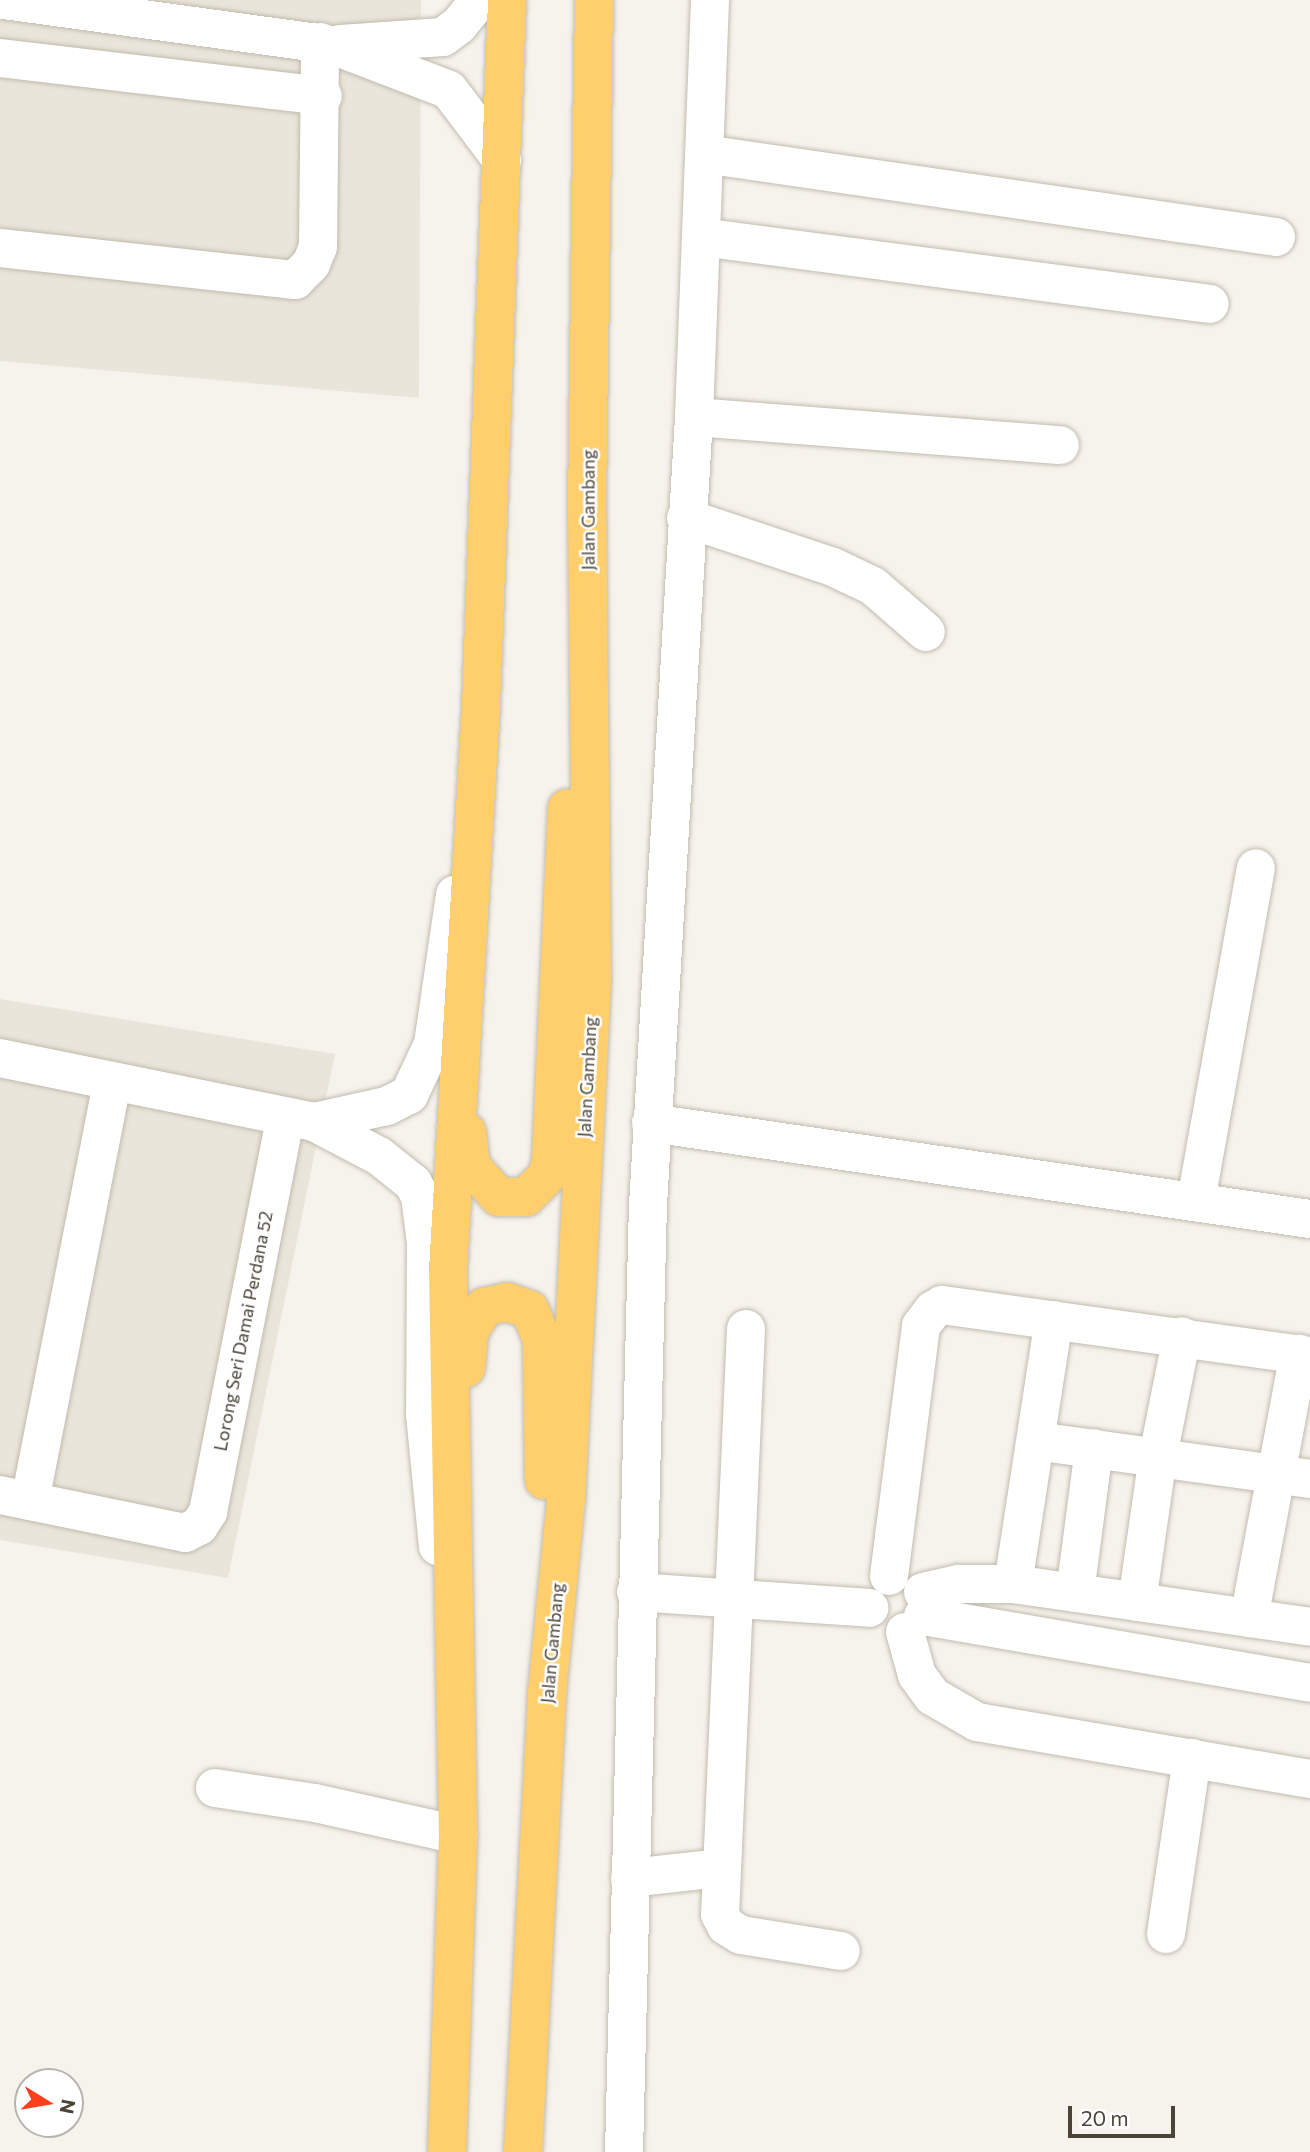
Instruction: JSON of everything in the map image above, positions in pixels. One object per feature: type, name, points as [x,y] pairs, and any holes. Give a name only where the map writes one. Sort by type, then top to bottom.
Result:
[{"type":"highway","points":[[447,2152],[457,1835],[454,1492],[448,1270],[481,706],[507,0]]},
{"type":"highway","name":"Jalan Gambang","points":[[523,2152],[547,1693],[566,1500],[592,981],[587,505],[594,0]]},
{"type":"highway","points":[[460,1058],[471,1166],[499,1197],[526,1197],[547,1175],[551,1161],[563,873],[587,505]]},
{"type":"highway","points":[[454,1492],[469,1333],[484,1307],[496,1302],[519,1303],[530,1311],[542,1340],[547,1693]]},
{"type":"street","points":[[4,0],[247,17],[449,90],[502,160]]},
{"type":"street","points":[[326,44],[443,37],[459,25],[479,0]]},
{"type":"street","points":[[624,2152],[636,1592],[651,1123],[694,416],[710,0]]},
{"type":"street","points":[[0,248],[295,281],[311,264],[318,247],[326,44]]},
{"type":"street","points":[[0,58],[323,96]]},
{"type":"street","points":[[704,154],[1276,237]]},
{"type":"street","points":[[701,237],[1210,304]]},
{"type":"street","points":[[694,416],[1060,446]]},
{"type":"street","points":[[686,518],[853,576],[873,586],[926,632]]},
{"type":"street","points":[[300,1120],[387,1106],[409,1095],[421,1074],[439,1010],[481,706]]},
{"type":"street","points":[[1196,1201],[1256,867]]},
{"type":"street","points":[[0,1058],[300,1120],[400,1169],[420,1196],[427,1264],[425,1414],[454,1708]]},
{"type":"street","points":[[15,1498],[112,1082]]},
{"type":"street","name":"Lorong Seri Damai Perdana 52","points":[[15,1498],[185,1532],[199,1526],[208,1512],[300,1120]]},
{"type":"street","points":[[651,1123],[1310,1219]]},
{"type":"street","points":[[889,1576],[925,1318],[942,1306],[1182,1336],[1304,1355],[1293,1476],[1249,1618]]},
{"type":"street","points":[[1013,1584],[1054,1320]]},
{"type":"street","points":[[746,1329],[720,1914],[726,1926],[762,1940],[841,1951]]},
{"type":"street","points":[[1137,1602],[1158,1456],[1182,1336]]},
{"type":"street","points":[[1036,1441],[1293,1476]]},
{"type":"street","points":[[1075,1593],[1094,1448]]},
{"type":"street","points":[[1310,1627],[1013,1584],[959,1584],[917,1614],[881,1629],[869,1608],[870,1592],[889,1576],[905,1576],[917,1614],[917,1675],[932,1696],[977,1722],[1310,1779]]},
{"type":"street","points":[[636,1592],[734,1601],[869,1608]]},
{"type":"street","points":[[917,1614],[1310,1683]]},
{"type":"street","points":[[1166,1934],[1192,1758]]},
{"type":"street","points":[[215,1788],[315,1803],[457,1835]]},
{"type":"street","points":[[630,1878],[720,1868]]},
{"type":"shaded area","points":[[0,0],[421,0],[419,398],[0,361]]},
{"type":"shaded area","points":[[0,999],[335,1054],[228,1578],[0,1540]]}]
